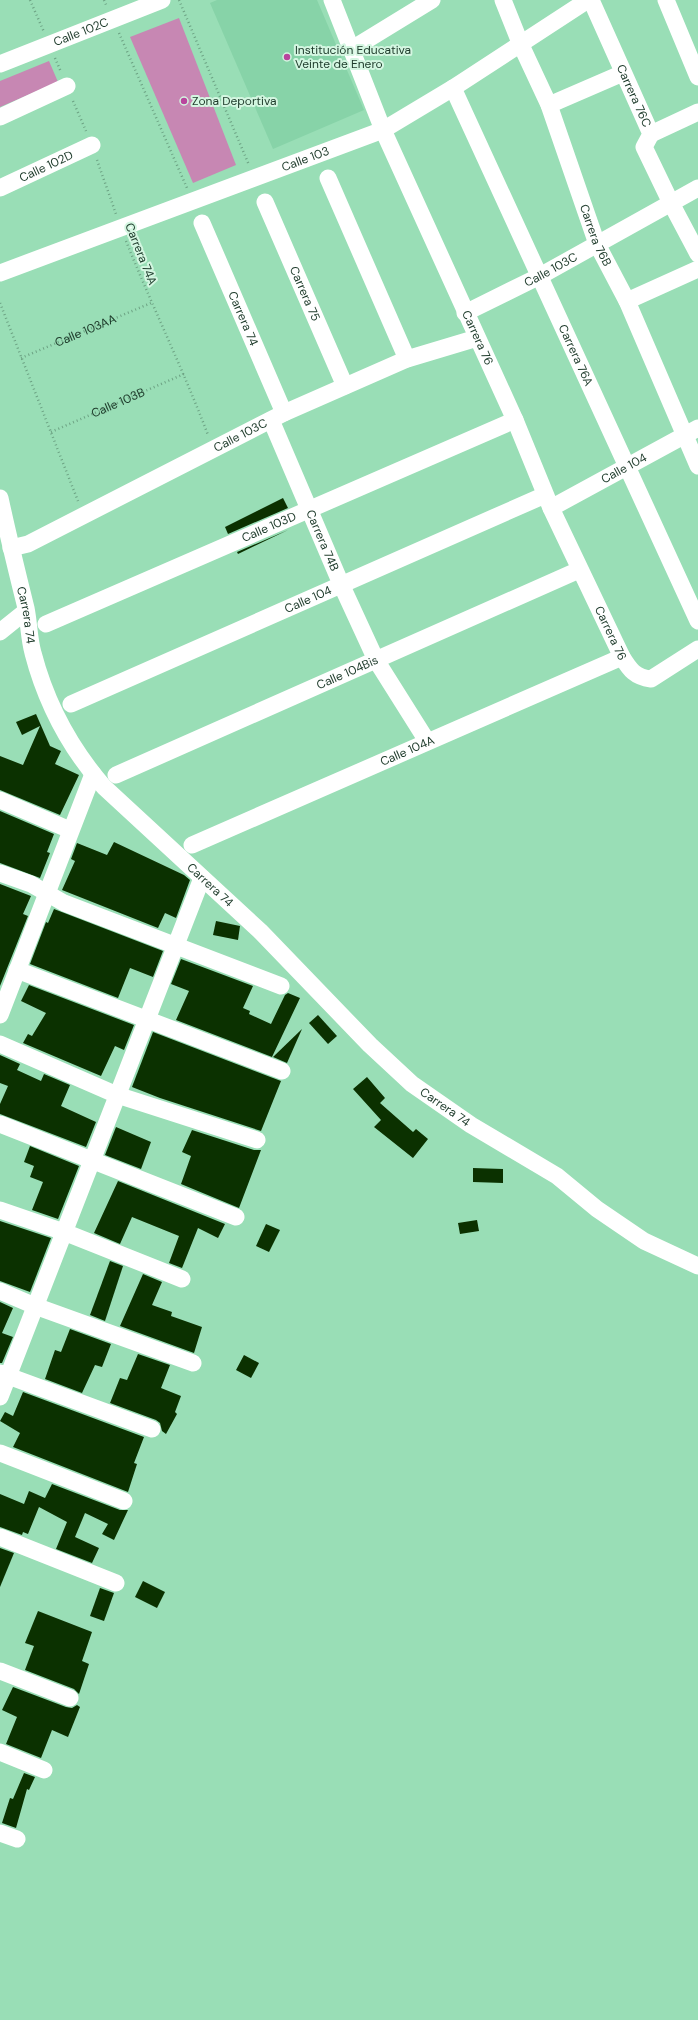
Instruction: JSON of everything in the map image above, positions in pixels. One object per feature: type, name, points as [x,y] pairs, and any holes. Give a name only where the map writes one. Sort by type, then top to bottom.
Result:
[{"type":"street","name":"Calle 102C","points":[[0,64],[162,0]]},
{"type":"street","name":"Carrera 76","points":[[332,0],[383,130],[515,420],[548,501],[579,570],[622,657],[631,672],[642,678],[651,679],[698,649]]},
{"type":"street","points":[[352,49],[432,0]]},
{"type":"street","name":"Carrera 76B","points":[[503,0],[520,45],[549,105],[597,244],[627,301],[691,432],[698,466]]},
{"type":"street","name":"Calle 103","points":[[0,273],[383,130],[453,88],[588,0]]},
{"type":"street","name":"Carrera 76C","points":[[591,0],[651,134],[644,147],[670,203],[698,254]]},
{"type":"street","points":[[666,0],[698,77]]},
{"type":"street","points":[[549,105],[623,73]]},
{"type":"street","points":[[0,117],[67,86]]},
{"type":"street","name":"Carrera 76A","points":[[453,88],[698,621]]},
{"type":"street","points":[[651,134],[698,112]]},
{"type":"street","name":"Calle 102D","points":[[0,188],[92,145]]},
{"type":"street","points":[[328,178],[406,359]]},
{"type":"street","name":"Calle 103C","points":[[465,313],[540,276],[698,188]]},
{"type":"street","name":"Carrera 75","points":[[265,202],[345,386]]},
{"type":"street","name":"Carrera 74","points":[[202,223],[277,416]]},
{"type":"street","points":[[627,301],[698,269]]},
{"type":"street","name":"Calle 103C","points":[[11,548],[28,544],[277,416],[406,359],[477,338]]},
{"type":"street","name":"Carrera 74B","points":[[277,416],[310,508],[376,660],[427,741]]},
{"type":"street","name":"Calle 103D","points":[[46,624],[515,420]]},
{"type":"street","name":"Calle 104","points":[[71,704],[342,584],[548,501],[626,467],[691,432]]},
{"type":"street","name":"Carrera 74","points":[[0,498],[26,611],[33,652],[51,706],[68,739],[93,774],[111,794],[260,932],[370,1045],[412,1084],[471,1125],[557,1176],[598,1209],[644,1240],[698,1266]]},
{"type":"street","name":"Calle 104Bis","points":[[116,775],[579,570]]},
{"type":"street","points":[[0,632],[26,611]]},
{"type":"street","name":"Calle 104A","points":[[192,845],[622,657]]},
{"type":"street","points":[[0,1015],[70,830],[93,774]]},
{"type":"street","points":[[0,800],[70,830]]},
{"type":"street","points":[[0,873],[31,884],[64,903],[281,986]]},
{"type":"street","points":[[0,1397],[4,1375],[36,1306],[202,878]]},
{"type":"street","points":[[17,970],[282,1071]]},
{"type":"street","points":[[0,1044],[117,1095],[257,1140]]},
{"type":"street","points":[[0,1124],[236,1218]]},
{"type":"street","points":[[0,1210],[64,1232],[182,1279]]},
{"type":"street","points":[[0,1290],[36,1306],[193,1363]]},
{"type":"street","points":[[4,1375],[152,1430]]},
{"type":"street","points":[[0,1453],[124,1501]]},
{"type":"street","points":[[0,1537],[116,1583]]},
{"type":"street","points":[[0,1671],[70,1698]]},
{"type":"street","points":[[0,1752],[44,1770]]},
{"type":"street","points":[[0,1833],[17,1839]]},
{"type":"path","points":[[30,0],[42,27]]},
{"type":"path","points":[[179,0],[254,178]]},
{"type":"path","points":[[123,42],[192,201]]},
{"type":"path","name":"Carrera 74A","points":[[58,65],[92,145],[121,228],[151,303],[184,374],[214,448]]},
{"type":"path","points":[[0,303],[83,515]]},
{"type":"path","name":"Calle 103AA","points":[[21,358],[151,303]]},
{"type":"path","name":"Calle 103B","points":[[51,432],[184,374]]},
{"type":"shaded area","name":"Institución Educativa Veinte de Enero","points":[[217,0],[317,0],[364,110],[273,149],[210,3]]},
{"type":"shaded area","name":"Zona Deportiva","points":[[179,18],[236,165],[193,183],[130,37]]},
{"type":"shaded area","points":[[49,61],[58,82],[0,107],[0,81]]},
{"type":"building","points":[[283,498],[288,508],[228,534],[225,527]]},
{"type":"building","points":[[288,530],[238,554],[237,552]]},
{"type":"building","points":[[36,714],[50,746],[61,751],[55,764],[79,775],[60,815],[0,790],[0,756],[23,765],[40,726],[22,735],[16,722]]},
{"type":"building","points":[[0,811],[54,834],[47,852],[50,853],[40,878],[0,863]]},
{"type":"building","points":[[114,842],[184,875],[190,880],[176,918],[165,913],[158,928],[62,890],[75,861],[71,859],[77,843],[107,855]]},
{"type":"building","points":[[0,884],[31,896],[23,914],[28,916],[0,986]]},
{"type":"building","points":[[54,909],[163,951],[153,977],[130,968],[118,998],[30,964],[46,922],[48,923]]},
{"type":"building","points":[[216,921],[240,926],[238,940],[213,935]]},
{"type":"building","points":[[181,959],[253,986],[243,1008],[250,1011],[249,1014],[271,1024],[285,995],[288,993],[300,998],[272,1057],[176,1020],[189,991],[171,984]]},
{"type":"building","points":[[29,985],[134,1025],[124,1050],[115,1046],[101,1076],[23,1043],[28,1034],[32,1036],[46,1013],[21,1001]]},
{"type":"building","points":[[318,1015],[337,1036],[328,1044],[309,1023]]},
{"type":"building","points":[[302,1029],[287,1063],[273,1057]]},
{"type":"building","points":[[153,1032],[281,1081],[261,1131],[160,1098],[132,1087]]},
{"type":"building","points":[[0,1055],[20,1064],[17,1070],[41,1081],[44,1074],[70,1085],[61,1106],[96,1122],[86,1147],[0,1114],[0,1104],[8,1086],[0,1083]]},
{"type":"building","points":[[367,1077],[385,1098],[380,1103],[413,1132],[416,1129],[428,1139],[413,1158],[374,1127],[381,1120],[353,1089]]},
{"type":"building","points":[[116,1127],[151,1142],[141,1169],[105,1155]]},
{"type":"building","points":[[192,1130],[254,1150],[261,1150],[239,1208],[181,1184],[191,1156],[182,1152]]},
{"type":"building","points":[[30,1146],[79,1166],[58,1219],[32,1210],[43,1182],[30,1177],[34,1166],[24,1162]]},
{"type":"building","points":[[473,1168],[503,1169],[503,1183],[473,1182]]},
{"type":"building","points":[[118,1181],[225,1224],[218,1238],[198,1228],[182,1268],[169,1263],[179,1236],[132,1217],[120,1244],[94,1233]]},
{"type":"building","points":[[477,1220],[479,1231],[460,1234],[458,1223]]},
{"type":"building","points":[[0,1221],[51,1238],[30,1292],[0,1281]]},
{"type":"building","points":[[266,1224],[280,1230],[269,1252],[256,1246]]},
{"type":"building","points":[[110,1261],[123,1266],[105,1321],[90,1315]]},
{"type":"building","points":[[143,1274],[162,1282],[152,1305],[172,1312],[171,1316],[202,1327],[194,1353],[120,1326]]},
{"type":"building","points":[[0,1302],[13,1308],[2,1333],[13,1337],[2,1363],[0,1363]]},
{"type":"building","points":[[70,1329],[111,1344],[102,1367],[95,1365],[82,1393],[45,1379],[55,1350],[61,1352]]},
{"type":"building","points":[[138,1354],[170,1365],[161,1388],[181,1396],[175,1412],[177,1414],[166,1434],[162,1431],[160,1423],[156,1420],[110,1403],[120,1378],[127,1380]]},
{"type":"building","points":[[244,1355],[259,1363],[251,1378],[236,1370]]},
{"type":"building","points":[[23,1392],[144,1437],[134,1463],[137,1464],[128,1492],[13,1447],[20,1433],[0,1421],[5,1412],[13,1416]]},
{"type":"building","points":[[52,1484],[120,1510],[128,1510],[114,1540],[102,1534],[108,1524],[85,1513],[75,1537],[99,1548],[92,1563],[56,1549],[67,1522],[39,1507],[28,1534],[23,1532],[22,1535],[0,1527],[0,1494],[24,1504],[29,1491],[45,1498]]},
{"type":"building","points":[[0,1548],[14,1553],[0,1587]]},
{"type":"building","points":[[143,1581],[165,1592],[157,1608],[135,1597]]},
{"type":"building","points":[[100,1588],[114,1593],[104,1621],[90,1616]]},
{"type":"building","points":[[38,1611],[92,1632],[82,1661],[89,1664],[79,1694],[74,1689],[25,1670],[34,1646],[25,1643]]},
{"type":"building","points":[[13,1687],[66,1707],[72,1708],[77,1705],[80,1707],[68,1737],[52,1730],[41,1758],[6,1744],[17,1717],[2,1710]]},
{"type":"building","points":[[24,1773],[35,1777],[29,1790],[27,1789],[16,1828],[2,1823],[10,1798],[13,1799]]},
{"type":"place","name":"Institución Educativa Veinte de Enero","points":[[287,57]]},
{"type":"place","name":"Zona Deportiva","points":[[184,101]]}]
